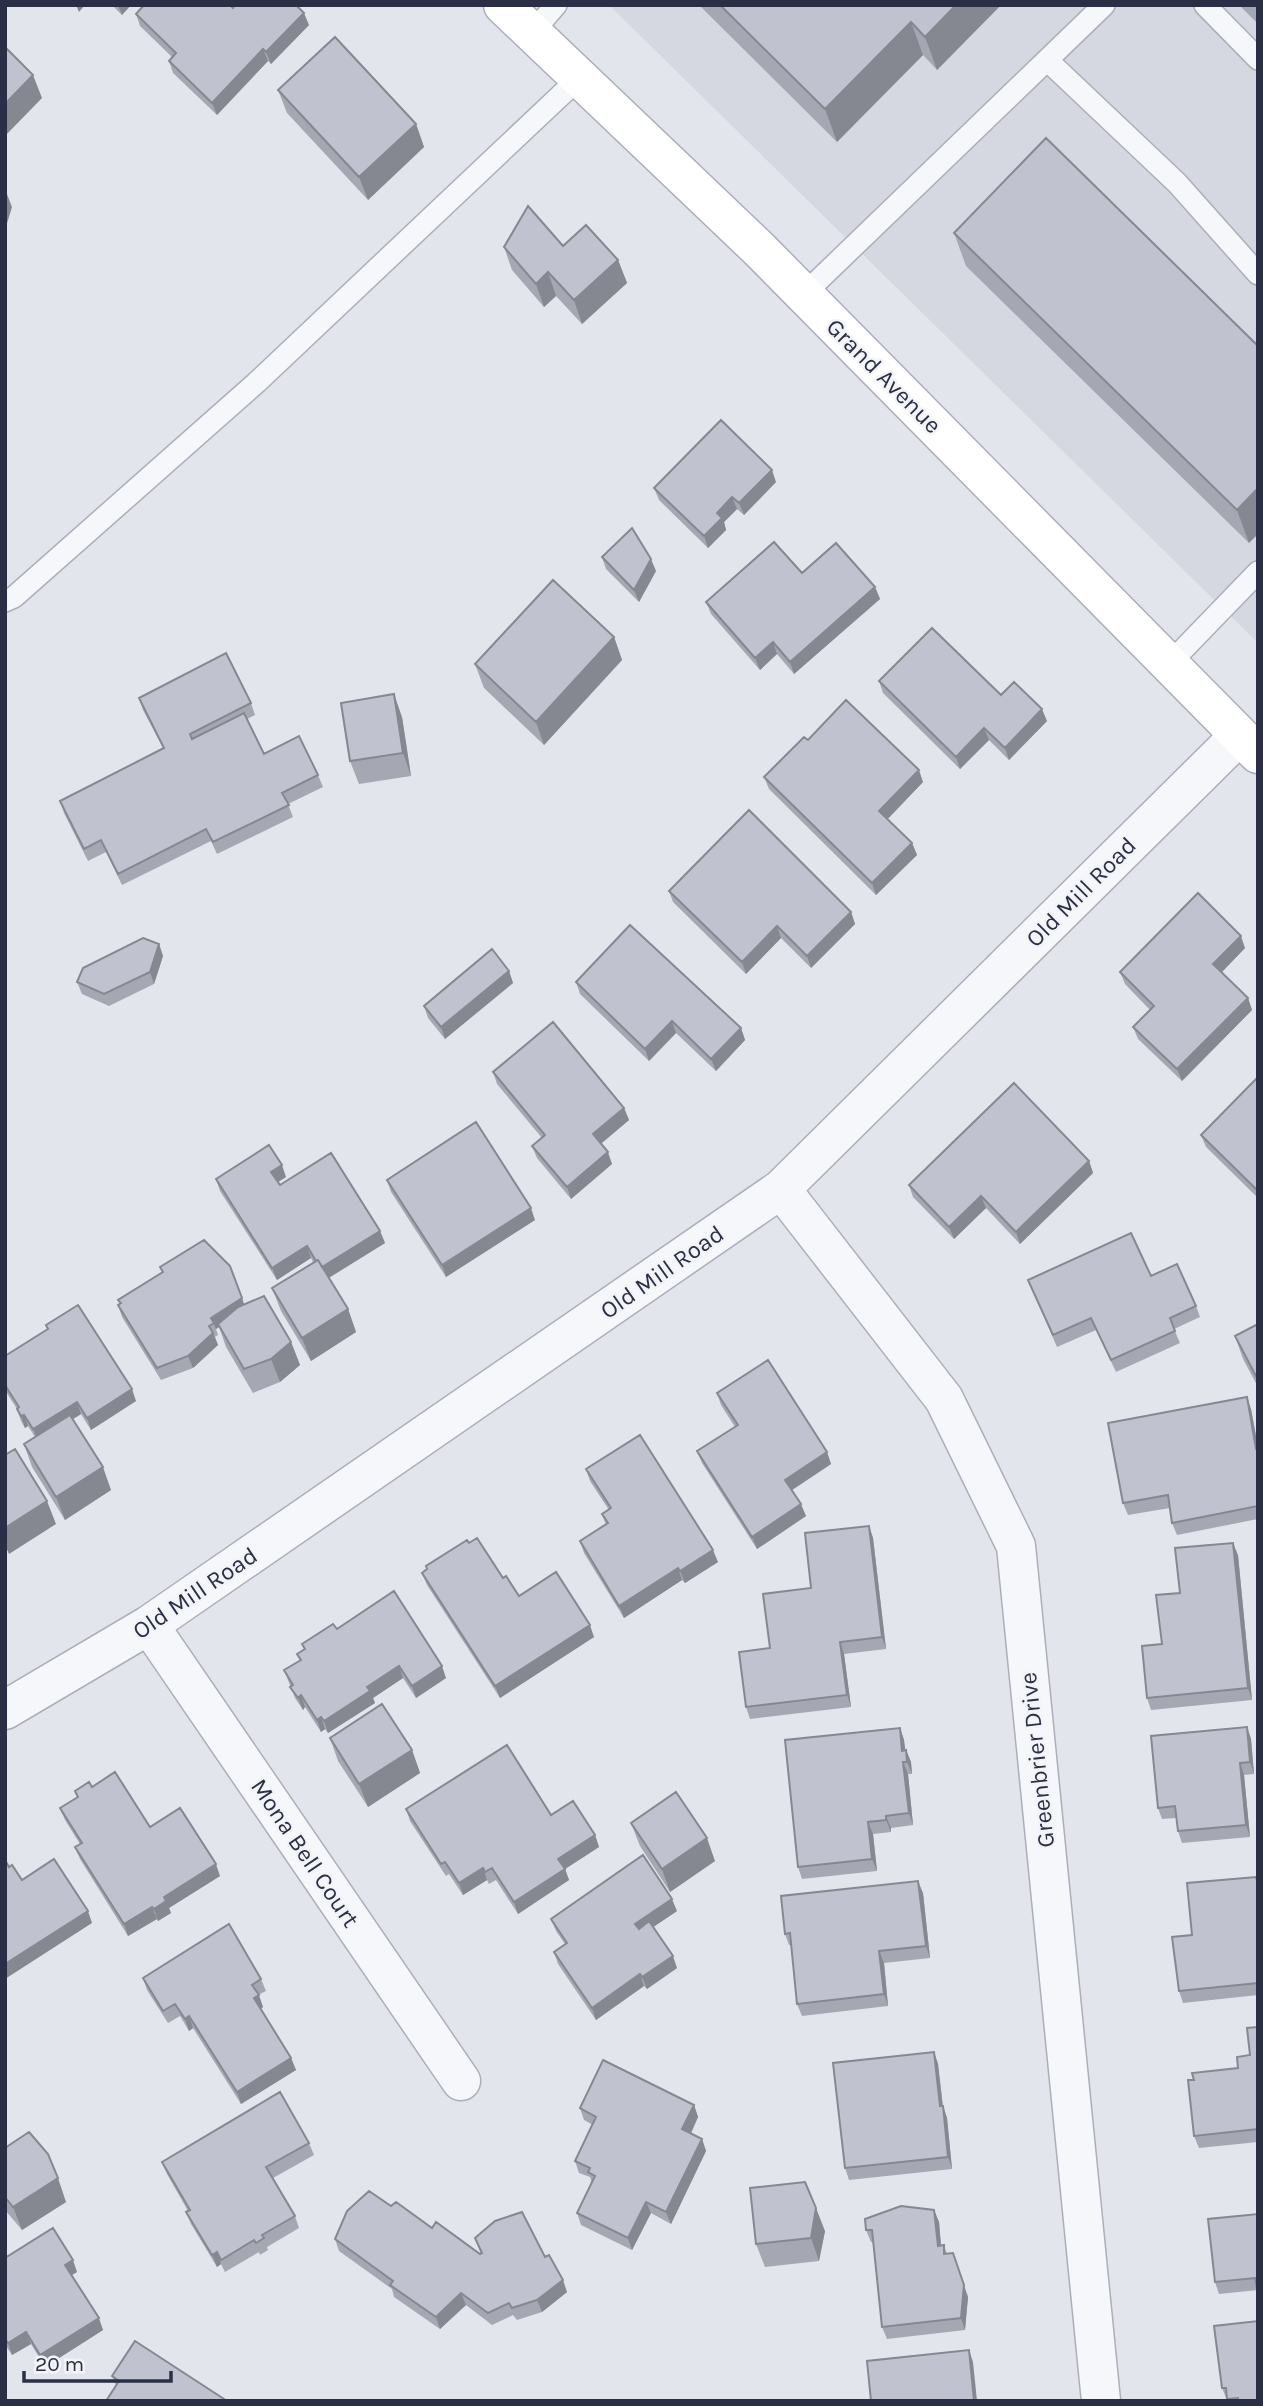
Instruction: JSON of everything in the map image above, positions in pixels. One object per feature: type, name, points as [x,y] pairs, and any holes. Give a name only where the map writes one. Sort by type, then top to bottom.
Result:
[{"type":"street","name":"Grand Avenue","points":[[503,5],[759,249],[1249,745]]},
{"type":"street","name":"Old Mill Road","points":[[5,1710],[149,1625],[781,1189],[1249,745]]},
{"type":"street","name":"Greenbrier Drive","points":[[781,1189],[944,1399],[1016,1546],[1101,2401]]},
{"type":"street","name":"Mona Bell Court","points":[[149,1625],[461,2081]]},
{"type":"lane","points":[[531,34],[556,5]]},
{"type":"lane","points":[[803,295],[1104,5]]},
{"type":"lane","points":[[1205,5],[1258,59]]},
{"type":"lane","points":[[1047,60],[1177,183],[1258,274]]},
{"type":"lane","points":[[5,601],[14,597],[256,383],[578,79]]},
{"type":"lane","points":[[1168,664],[1258,572]]},
{"type":"shaded area","points":[[609,5],[1258,5],[1258,643]]},
{"type":"building","points":[[144,5],[230,5],[233,8],[235,5],[296,5],[304,13],[266,52],[263,49],[212,103],[169,61],[176,53],[136,14]]},
{"type":"building","points":[[720,5],[956,5],[925,37],[911,22],[825,109]]},
{"type":"building","points":[[335,37],[416,124],[359,177],[278,90]]},
{"type":"building","points":[[5,47],[33,75],[5,104]]},
{"type":"building","points":[[1046,138],[1258,346],[1258,488],[1237,510],[954,233]]},
{"type":"building","points":[[528,206],[563,246],[586,225],[618,260],[574,300],[548,272],[536,284],[504,247]]},
{"type":"building","points":[[721,420],[772,470],[739,503],[732,497],[717,513],[722,518],[704,536],[654,488]]},
{"type":"building","points":[[632,528],[651,559],[634,590],[602,557]]},
{"type":"building","points":[[774,542],[802,573],[836,543],[875,587],[790,662],[773,642],[755,658],[706,602]]},
{"type":"building","points":[[553,580],[614,637],[536,722],[475,664]]},
{"type":"building","points":[[932,628],[1001,695],[1014,682],[1042,709],[1005,748],[984,728],[956,757],[879,681]]},
{"type":"building","points":[[226,653],[251,703],[190,734],[192,739],[244,713],[264,754],[299,736],[318,775],[282,793],[289,805],[213,842],[206,829],[118,874],[101,840],[84,849],[60,801],[164,748],[139,698]]},
{"type":"building","points":[[394,694],[403,753],[350,761],[341,703]]},
{"type":"building","points":[[846,700],[919,770],[879,811],[912,843],[872,883],[764,777],[804,737],[808,740]]},
{"type":"building","points":[[749,810],[851,912],[807,956],[777,926],[742,962],[669,891]]},
{"type":"building","points":[[1198,893],[1241,936],[1213,964],[1248,998],[1177,1069],[1133,1027],[1154,1006],[1120,972]]},
{"type":"building","points":[[630,925],[741,1028],[711,1059],[672,1021],[645,1049],[576,982]]},
{"type":"building","points":[[143,938],[159,944],[150,972],[104,994],[77,982],[83,968]]},
{"type":"building","points":[[492,949],[509,971],[441,1027],[424,1006]]},
{"type":"building","points":[[553,1022],[624,1108],[593,1134],[608,1152],[567,1187],[532,1146],[545,1135],[493,1072]]},
{"type":"building","points":[[1258,1077],[1258,1188],[1257,1190],[1201,1135]]},
{"type":"building","points":[[1014,1083],[1089,1161],[1016,1232],[981,1196],[949,1227],[909,1185]]},
{"type":"building","points":[[476,1122],[531,1208],[442,1265],[387,1180]]},
{"type":"building","points":[[269,1145],[282,1165],[271,1172],[280,1185],[331,1153],[380,1231],[322,1267],[307,1246],[272,1268],[216,1179]]},
{"type":"building","points":[[1131,1233],[1151,1276],[1177,1264],[1196,1306],[1170,1318],[1175,1331],[1111,1360],[1091,1318],[1053,1335],[1028,1280]]},
{"type":"building","points":[[204,1240],[230,1266],[242,1298],[211,1318],[214,1323],[209,1326],[213,1333],[188,1356],[157,1368],[118,1305],[121,1303],[118,1300],[163,1272],[160,1267]]},
{"type":"building","points":[[318,1260],[348,1309],[302,1338],[272,1288]]},
{"type":"building","points":[[264,1296],[291,1342],[271,1359],[244,1369],[218,1324],[238,1307]]},
{"type":"building","points":[[78,1305],[132,1389],[87,1418],[77,1402],[33,1429],[24,1415],[21,1416],[17,1409],[19,1407],[5,1385],[5,1356],[48,1329],[46,1325]]},
{"type":"building","points":[[1258,1324],[1258,1378],[1257,1378],[1235,1336]]},
{"type":"building","points":[[768,1360],[827,1452],[785,1480],[801,1504],[752,1537],[697,1451],[738,1425],[717,1393]]},
{"type":"building","points":[[1247,1397],[1258,1449],[1258,1506],[1172,1523],[1168,1495],[1123,1503],[1108,1423]]},
{"type":"building","points":[[70,1415],[103,1467],[56,1497],[24,1444]]},
{"type":"building","points":[[640,1435],[713,1550],[680,1571],[678,1568],[619,1606],[580,1541],[608,1523],[602,1514],[611,1508],[586,1469]]},
{"type":"building","points":[[15,1449],[47,1501],[5,1528],[5,1455]]},
{"type":"building","points":[[869,1526],[882,1637],[840,1642],[847,1695],[746,1707],[739,1652],[770,1648],[763,1594],[811,1588],[805,1533]]},
{"type":"building","points":[[477,1538],[503,1578],[506,1576],[519,1596],[556,1572],[590,1625],[495,1686],[422,1573],[427,1569],[426,1566],[467,1540],[469,1543]]},
{"type":"building","points":[[1233,1543],[1248,1688],[1147,1698],[1142,1646],[1162,1644],[1156,1595],[1180,1593],[1175,1548]]},
{"type":"building","points":[[394,1591],[442,1666],[412,1686],[399,1666],[367,1687],[370,1691],[324,1721],[321,1717],[317,1720],[301,1695],[298,1698],[290,1687],[293,1685],[284,1670],[301,1660],[297,1654],[305,1649],[302,1644],[333,1624],[337,1629]]},
{"type":"building","points":[[382,1704],[412,1750],[359,1784],[330,1738]]},
{"type":"building","points":[[1247,1727],[1250,1762],[1240,1763],[1246,1825],[1178,1831],[1175,1806],[1158,1808],[1151,1736]]},
{"type":"building","points":[[900,1728],[902,1751],[906,1750],[907,1762],[903,1762],[909,1813],[868,1822],[872,1859],[798,1867],[785,1740]]},
{"type":"building","points":[[507,1745],[551,1815],[573,1801],[595,1835],[558,1859],[565,1869],[514,1902],[492,1868],[485,1872],[483,1868],[459,1883],[445,1862],[441,1864],[406,1809]]},
{"type":"building","points":[[115,1772],[150,1827],[180,1808],[216,1864],[164,1897],[166,1901],[154,1909],[152,1907],[124,1924],[75,1847],[82,1843],[60,1808],[78,1797],[75,1791],[89,1782],[92,1787]]},
{"type":"building","points":[[676,1792],[707,1838],[662,1869],[631,1823]]},
{"type":"building","points":[[643,1855],[672,1899],[635,1924],[639,1929],[649,1921],[673,1956],[642,1977],[640,1974],[592,2008],[554,1952],[567,1943],[551,1919]]},
{"type":"building","points":[[54,1859],[88,1911],[5,1964],[5,1860],[22,1880]]},
{"type":"building","points":[[1256,1877],[1258,1983],[1179,1991],[1172,1937],[1192,1935],[1187,1883]]},
{"type":"building","points":[[918,1881],[926,1946],[879,1951],[884,1994],[797,2004],[790,1933],[785,1934],[781,1896]]},
{"type":"building","points":[[229,1924],[261,1979],[252,1985],[259,1995],[254,1998],[291,2058],[237,2092],[189,2016],[185,2019],[175,2004],[163,2011],[143,1978]]},
{"type":"building","points":[[1258,2027],[1258,2129],[1194,2136],[1188,2080],[1194,2080],[1192,2073],[1238,2068],[1237,2057],[1250,2055],[1247,2028]]},
{"type":"building","points":[[934,2052],[948,2157],[845,2168],[833,2063]]},
{"type":"building","points":[[603,2060],[694,2105],[682,2129],[702,2139],[666,2212],[646,2202],[628,2238],[577,2213],[595,2176],[588,2172],[590,2168],[575,2161],[596,2117],[580,2108]]},
{"type":"building","points":[[280,2092],[309,2143],[266,2167],[295,2216],[262,2235],[264,2238],[256,2243],[254,2240],[221,2260],[217,2252],[212,2255],[186,2212],[190,2210],[162,2162]]},
{"type":"building","points":[[29,2132],[48,2154],[58,2178],[13,2207],[5,2197],[5,2148]]},
{"type":"building","points":[[805,2182],[816,2208],[811,2238],[756,2244],[750,2188]]},
{"type":"building","points":[[369,2191],[391,2206],[396,2202],[432,2228],[436,2222],[480,2254],[482,2253],[475,2238],[495,2221],[522,2212],[545,2257],[549,2255],[563,2280],[537,2300],[512,2308],[509,2303],[488,2313],[461,2293],[436,2317],[390,2285],[393,2281],[335,2239],[347,2211]]},
{"type":"building","points":[[901,2206],[934,2210],[938,2246],[944,2245],[944,2254],[953,2253],[964,2285],[961,2318],[882,2327],[872,2230],[866,2230],[865,2219]]},
{"type":"building","points":[[1258,2214],[1258,2287],[1255,2278],[1215,2282],[1208,2219]]},
{"type":"building","points":[[53,2228],[73,2260],[65,2265],[99,2318],[40,2355],[26,2332],[8,2343],[5,2339],[5,2258]]},
{"type":"building","points":[[1258,2321],[1258,2401],[1227,2399],[1226,2388],[1222,2388],[1214,2326]]},
{"type":"building","points":[[135,2341],[227,2401],[106,2401],[119,2381],[112,2376]]},
{"type":"building","points":[[969,2350],[974,2401],[871,2401],[867,2361]]}]
